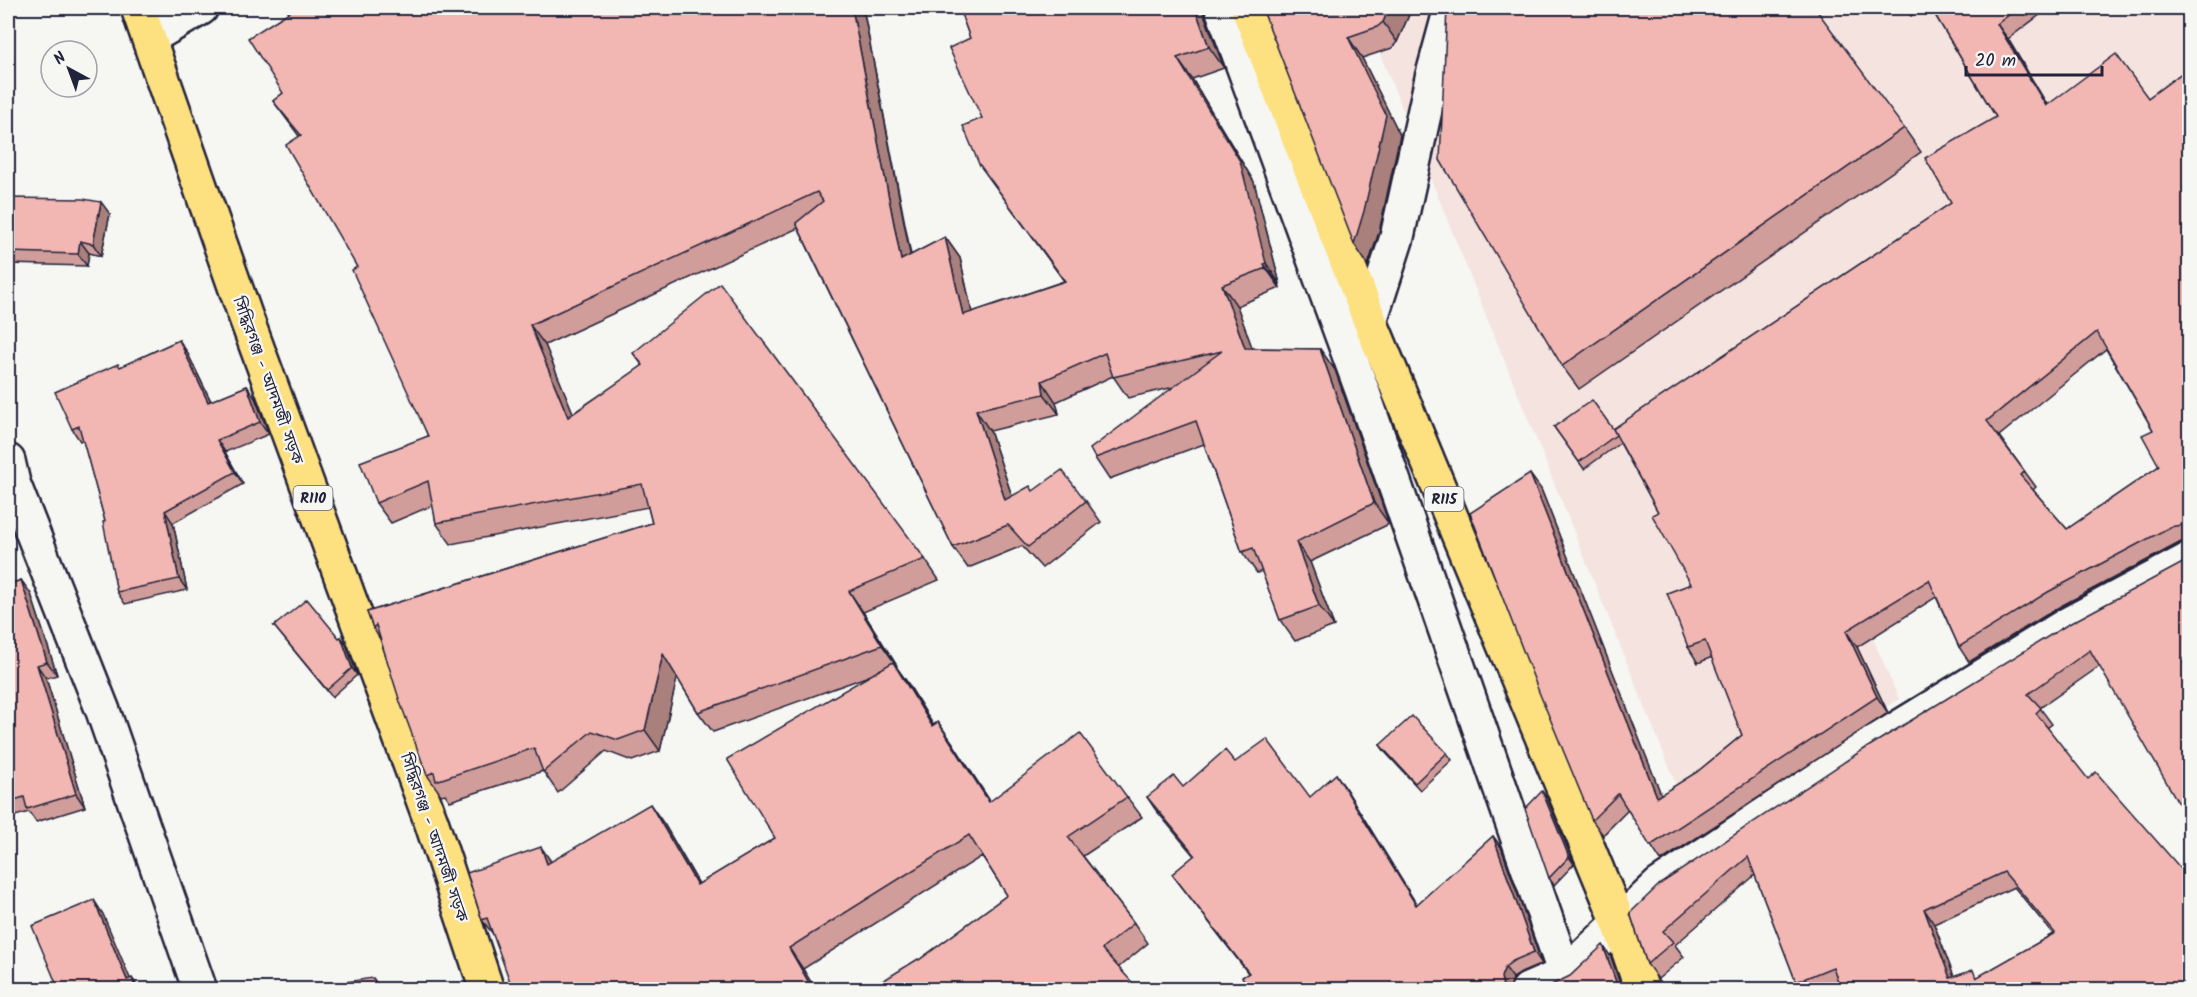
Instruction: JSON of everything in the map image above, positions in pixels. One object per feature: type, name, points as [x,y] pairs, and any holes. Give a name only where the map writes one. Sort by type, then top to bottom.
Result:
[{"type":"main road","name":"সিদ্ধিরগঞ্জ - আদমজী সড়ক","points":[[138,8],[245,315],[432,824],[487,990]]},
{"type":"main road","name":"R115","points":[[1248,8],[1371,321],[1619,923],[1642,990]]},
{"type":"street","points":[[149,38],[201,8]]},
{"type":"street","points":[[1222,8],[1362,390],[1565,974]]},
{"type":"street","points":[[1371,321],[1397,237],[1432,78],[1451,8]]},
{"type":"street","points":[[8,461],[13,483],[103,711],[200,990]]},
{"type":"street","points":[[1528,990],[1565,974],[1659,885],[1859,752],[2068,624],[2190,559]]},
{"type":"shaded area","points":[[1296,8],[2189,8],[2189,143],[1800,470],[1899,699],[1694,828],[1370,29]]},
{"type":"building","points":[[293,8],[852,8],[901,260],[945,237],[963,315],[1065,281],[979,164],[963,126],[982,118],[949,48],[970,38],[959,8],[1195,8],[1209,47],[1177,58],[1240,161],[1266,263],[1264,264],[1266,268],[1222,285],[1245,348],[1320,349],[1374,503],[1296,542],[1319,606],[1280,620],[1253,548],[1242,552],[1196,421],[1095,458],[1090,449],[1222,351],[1113,377],[1105,353],[1042,381],[1044,394],[976,410],[1005,500],[1030,486],[1033,491],[1062,470],[1086,501],[1028,547],[1008,525],[953,547],[796,223],[823,201],[817,192],[530,325],[568,417],[643,365],[633,353],[720,283],[925,559],[849,591],[882,645],[698,712],[663,654],[645,730],[618,740],[592,731],[543,772],[534,748],[436,781],[434,772],[427,775],[400,702],[376,625],[373,628],[367,612],[652,523],[642,484],[436,523],[428,481],[376,503],[360,462],[428,436],[352,270],[357,267],[286,145],[301,135],[273,101],[283,93],[248,38]]},
{"type":"building","points":[[1262,8],[1389,8],[1383,22],[1377,27],[1348,37],[1386,115],[1354,244]]},
{"type":"building","points":[[1447,8],[1815,8],[1904,128],[1562,366],[1440,160]]},
{"type":"building","points":[[1931,8],[2018,8],[1997,24],[2046,106],[2116,54],[2148,98],[2190,67],[2190,462],[2187,464],[2190,468],[2190,528],[2181,525],[2170,527],[2048,592],[1959,647],[1929,580],[1846,631],[1877,697],[1650,846],[1618,794],[1592,820],[1539,692],[1470,513],[1530,474],[1657,797],[1697,772],[1742,735],[1705,641],[1688,647],[1667,593],[1691,584],[1652,515],[1658,512],[1613,429],[1951,203],[1925,158],[1996,117]],"holes":[[[2097,332],[2153,430],[2142,435],[2159,466],[2067,529],[2020,475],[2025,472],[1987,421]]]},
{"type":"building","points":[[8,198],[83,199],[101,202],[93,244],[80,241],[78,254],[8,252]]},
{"type":"building","points":[[179,340],[208,402],[247,386],[260,422],[217,440],[235,472],[165,511],[179,579],[117,592],[103,522],[105,521],[79,426],[72,429],[55,392],[118,364],[120,367]]},
{"type":"building","points":[[1592,400],[1616,435],[1579,462],[1554,427]]},
{"type":"building","points":[[2190,559],[2190,823],[2090,650],[2028,694],[2041,708],[2036,713],[2088,779],[2096,772],[2190,879],[2190,990],[1841,990],[1833,967],[1796,982],[1748,857],[1663,931],[1673,942],[1647,964],[1630,913],[1660,884],[1858,753],[2067,625]],"holes":[[[2004,872],[2055,933],[1976,978],[1973,970],[1950,978],[1924,909]]]},
{"type":"building","points":[[21,580],[47,662],[37,665],[76,794],[27,809],[24,797],[8,802],[8,585]]},
{"type":"building","points":[[307,599],[339,638],[341,637],[352,668],[327,690],[274,626]]},
{"type":"building","points":[[893,662],[932,726],[938,722],[989,802],[1080,733],[1127,797],[1068,837],[1134,923],[1102,949],[1139,990],[868,990],[919,960],[1007,895],[969,835],[789,948],[813,990],[513,990],[487,918],[482,920],[467,873],[541,847],[547,864],[650,804],[697,885],[775,838],[727,759]]},
{"type":"building","points":[[1412,716],[1447,753],[1415,783],[1380,745]]},
{"type":"building","points":[[1267,739],[1310,797],[1336,774],[1416,905],[1493,836],[1534,952],[1505,967],[1501,977],[1505,990],[1251,990],[1242,977],[1249,973],[1172,874],[1195,855],[1147,797],[1174,776],[1183,787],[1225,750],[1235,762]]},
{"type":"building","points":[[1542,791],[1569,857],[1549,878],[1525,809]]},
{"type":"building","points":[[94,900],[127,980],[132,978],[136,990],[59,990],[32,926]]},
{"type":"building","points":[[1603,945],[1620,990],[1541,990],[1570,976]]},
{"type":"building","points":[[373,978],[378,990],[333,990],[331,984]]}]
